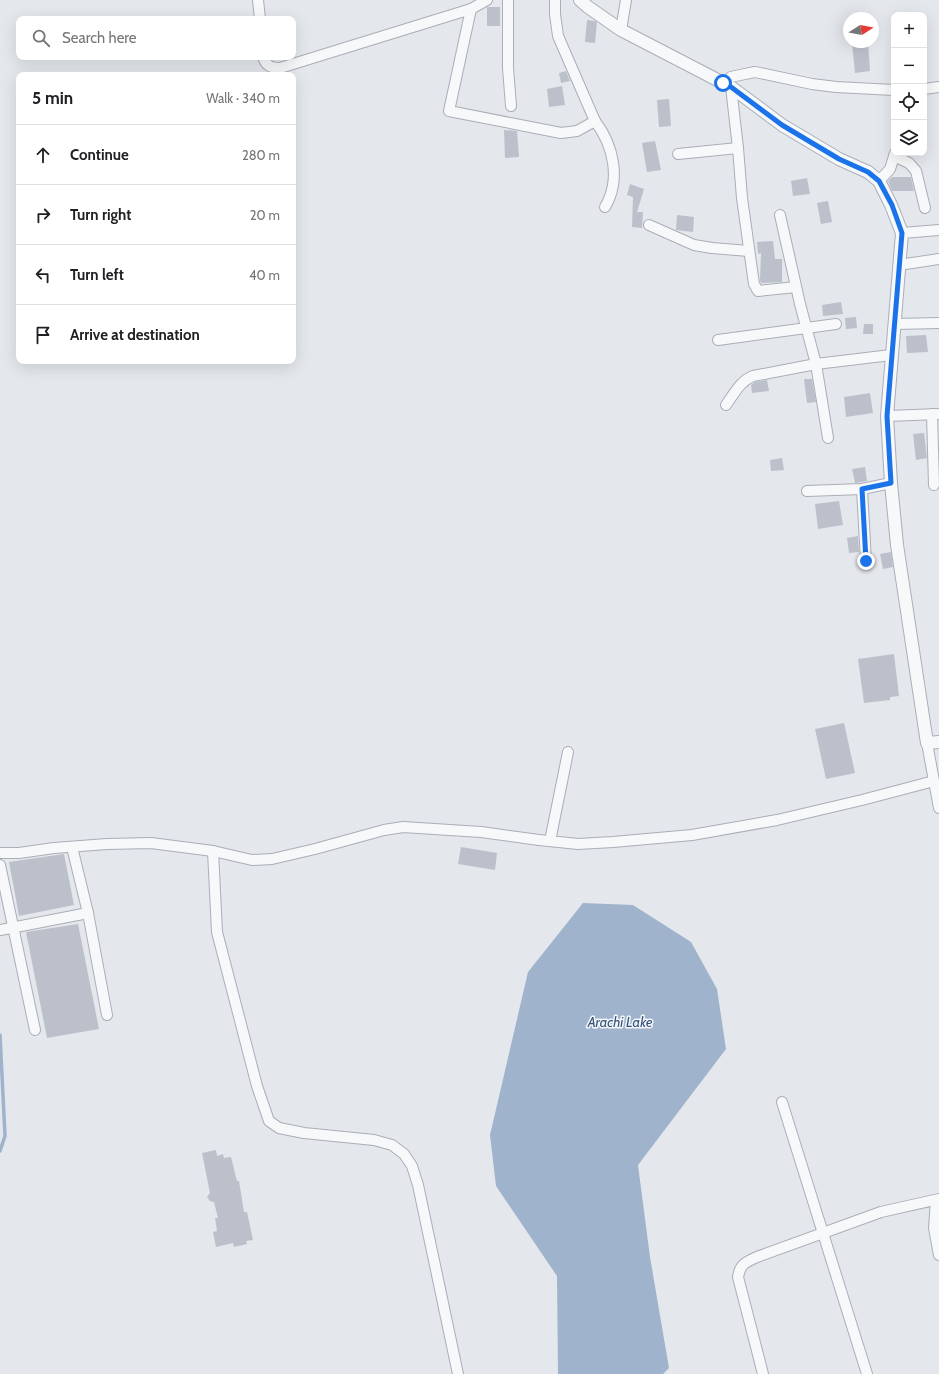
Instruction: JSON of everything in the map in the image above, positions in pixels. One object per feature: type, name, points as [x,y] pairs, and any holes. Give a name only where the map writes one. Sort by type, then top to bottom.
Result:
[{"type":"street","points":[[258,0],[260,16]]},
{"type":"street","points":[[264,60],[268,66],[280,68],[471,9],[487,0]]},
{"type":"street","points":[[508,0],[508,68],[511,106]]},
{"type":"street","points":[[555,0],[558,36],[595,121],[603,131],[612,154],[615,175],[610,199],[605,207]]},
{"type":"street","points":[[580,0],[621,30],[727,85],[782,125],[839,159],[868,172],[879,181],[892,205],[902,233],[887,416],[891,483],[897,545],[933,743],[934,781],[939,808]]},
{"type":"street","points":[[621,30],[626,0]]},
{"type":"street","points":[[471,9],[449,111],[561,133],[577,131],[595,121]]},
{"type":"street","points":[[796,287],[758,291],[754,284],[742,198],[738,148],[727,85],[731,78],[756,72],[818,85],[891,90]]},
{"type":"street","points":[[927,88],[939,88]]},
{"type":"street","points":[[678,154],[738,148]]},
{"type":"street","points":[[879,181],[890,169],[895,156]]},
{"type":"street","points":[[897,156],[909,163],[916,171],[925,208]]},
{"type":"street","points":[[780,215],[796,287],[816,364],[828,438]]},
{"type":"street","points":[[649,225],[694,245],[749,251]]},
{"type":"street","points":[[902,233],[939,230]]},
{"type":"street","points":[[899,265],[939,259]]},
{"type":"street","points":[[895,324],[939,323]]},
{"type":"street","points":[[718,340],[836,324]]},
{"type":"street","points":[[726,405],[741,383],[746,379],[761,374],[816,364],[891,355]]},
{"type":"street","points":[[887,416],[936,414],[934,485]]},
{"type":"street","points":[[807,491],[862,489],[891,483]]},
{"type":"street","points":[[862,489],[866,561]]},
{"type":"street","points":[[550,841],[568,752]]},
{"type":"street","points":[[0,853],[18,854],[72,846],[151,843],[213,852],[252,860],[272,859],[384,830],[403,827],[481,832],[578,844],[606,843],[692,835],[785,818],[934,781]]},
{"type":"street","points":[[72,846],[88,912],[107,1015]]},
{"type":"street","points":[[213,852],[218,932],[257,1086],[269,1121],[279,1128],[304,1133],[374,1140],[392,1145],[404,1154],[412,1166],[418,1185],[458,1374]]},
{"type":"street","points":[[0,865],[35,1030]]},
{"type":"street","points":[[0,930],[88,912]]},
{"type":"street","points":[[782,1102],[868,1374]]},
{"type":"street","points":[[763,1374],[738,1277],[740,1269],[746,1262],[823,1232],[881,1212],[938,1199],[934,1228],[939,1255]]},
{"type":"water","name":"Arachi Lake","points":[[583,903],[633,905],[691,942],[717,989],[726,1049],[638,1165],[650,1257],[669,1368],[663,1374],[558,1374],[557,1276],[496,1186],[490,1135],[528,972]]},
{"type":"building","points":[[487,7],[500,7],[500,26],[487,26]]},
{"type":"building","points":[[587,20],[597,22],[595,43],[585,42]]},
{"type":"building","points":[[853,48],[868,48],[870,71],[855,73]]},
{"type":"building","points":[[566,71],[570,81],[561,83],[559,73]]},
{"type":"building","points":[[562,86],[565,105],[549,107],[547,89]]},
{"type":"building","points":[[669,99],[671,126],[659,127],[657,100]]},
{"type":"building","points":[[504,130],[517,131],[519,157],[505,158]]},
{"type":"building","points":[[655,141],[661,170],[647,172],[642,143]]},
{"type":"building","points":[[892,177],[911,177],[914,191],[892,191],[888,181]]},
{"type":"building","points":[[807,178],[810,194],[793,196],[791,181]]},
{"type":"building","points":[[630,184],[644,189],[637,212],[643,212],[642,228],[632,227],[633,197],[627,195]]},
{"type":"building","points":[[828,201],[832,222],[821,224],[817,203]]},
{"type":"building","points":[[677,215],[694,217],[693,232],[676,230]]},
{"type":"building","points":[[773,241],[775,259],[782,259],[782,282],[761,283],[761,253],[758,254],[757,242]]},
{"type":"building","points":[[841,302],[843,314],[823,316],[822,305]]},
{"type":"building","points":[[856,317],[857,328],[846,329],[845,318]]},
{"type":"building","points":[[864,324],[873,324],[873,334],[863,334]]},
{"type":"building","points":[[926,335],[928,352],[907,353],[906,336]]},
{"type":"building","points":[[804,379],[812,379],[816,402],[807,403]]},
{"type":"building","points":[[767,380],[769,391],[752,393],[751,385],[755,382]]},
{"type":"building","points":[[870,393],[873,413],[846,417],[844,397]]},
{"type":"building","points":[[924,433],[927,458],[916,460],[913,434]]},
{"type":"building","points":[[782,458],[784,470],[771,471],[770,460]]},
{"type":"building","points":[[865,467],[867,481],[855,483],[852,469]]},
{"type":"building","points":[[839,501],[843,525],[818,529],[815,504]]},
{"type":"building","points":[[858,536],[859,552],[849,553],[847,538]]},
{"type":"building","points":[[891,552],[893,567],[883,569],[880,554]]},
{"type":"building","points":[[894,654],[899,696],[890,697],[890,700],[864,703],[858,659]]},
{"type":"building","points":[[844,723],[855,773],[826,779],[815,729]]},
{"type":"building","points":[[461,847],[497,853],[495,870],[458,864]]},
{"type":"building","points":[[64,854],[74,905],[19,916],[9,862]]},
{"type":"building","points":[[78,924],[99,1029],[47,1038],[26,932]]},
{"type":"building","points":[[216,1150],[217,1156],[223,1154],[224,1158],[231,1157],[237,1181],[239,1181],[244,1212],[247,1212],[253,1240],[246,1241],[247,1244],[234,1247],[233,1243],[216,1247],[213,1232],[217,1231],[215,1218],[218,1218],[214,1202],[210,1201],[207,1197],[210,1193],[202,1153]]},
{"type":"waterway","points":[[0,1035],[5,1136],[0,1151]]},
{"type":"route","points":[[723,83],[731,87],[782,125],[839,159],[868,172],[879,181],[892,205],[902,233],[887,416],[891,483],[862,489],[866,561]]}]
